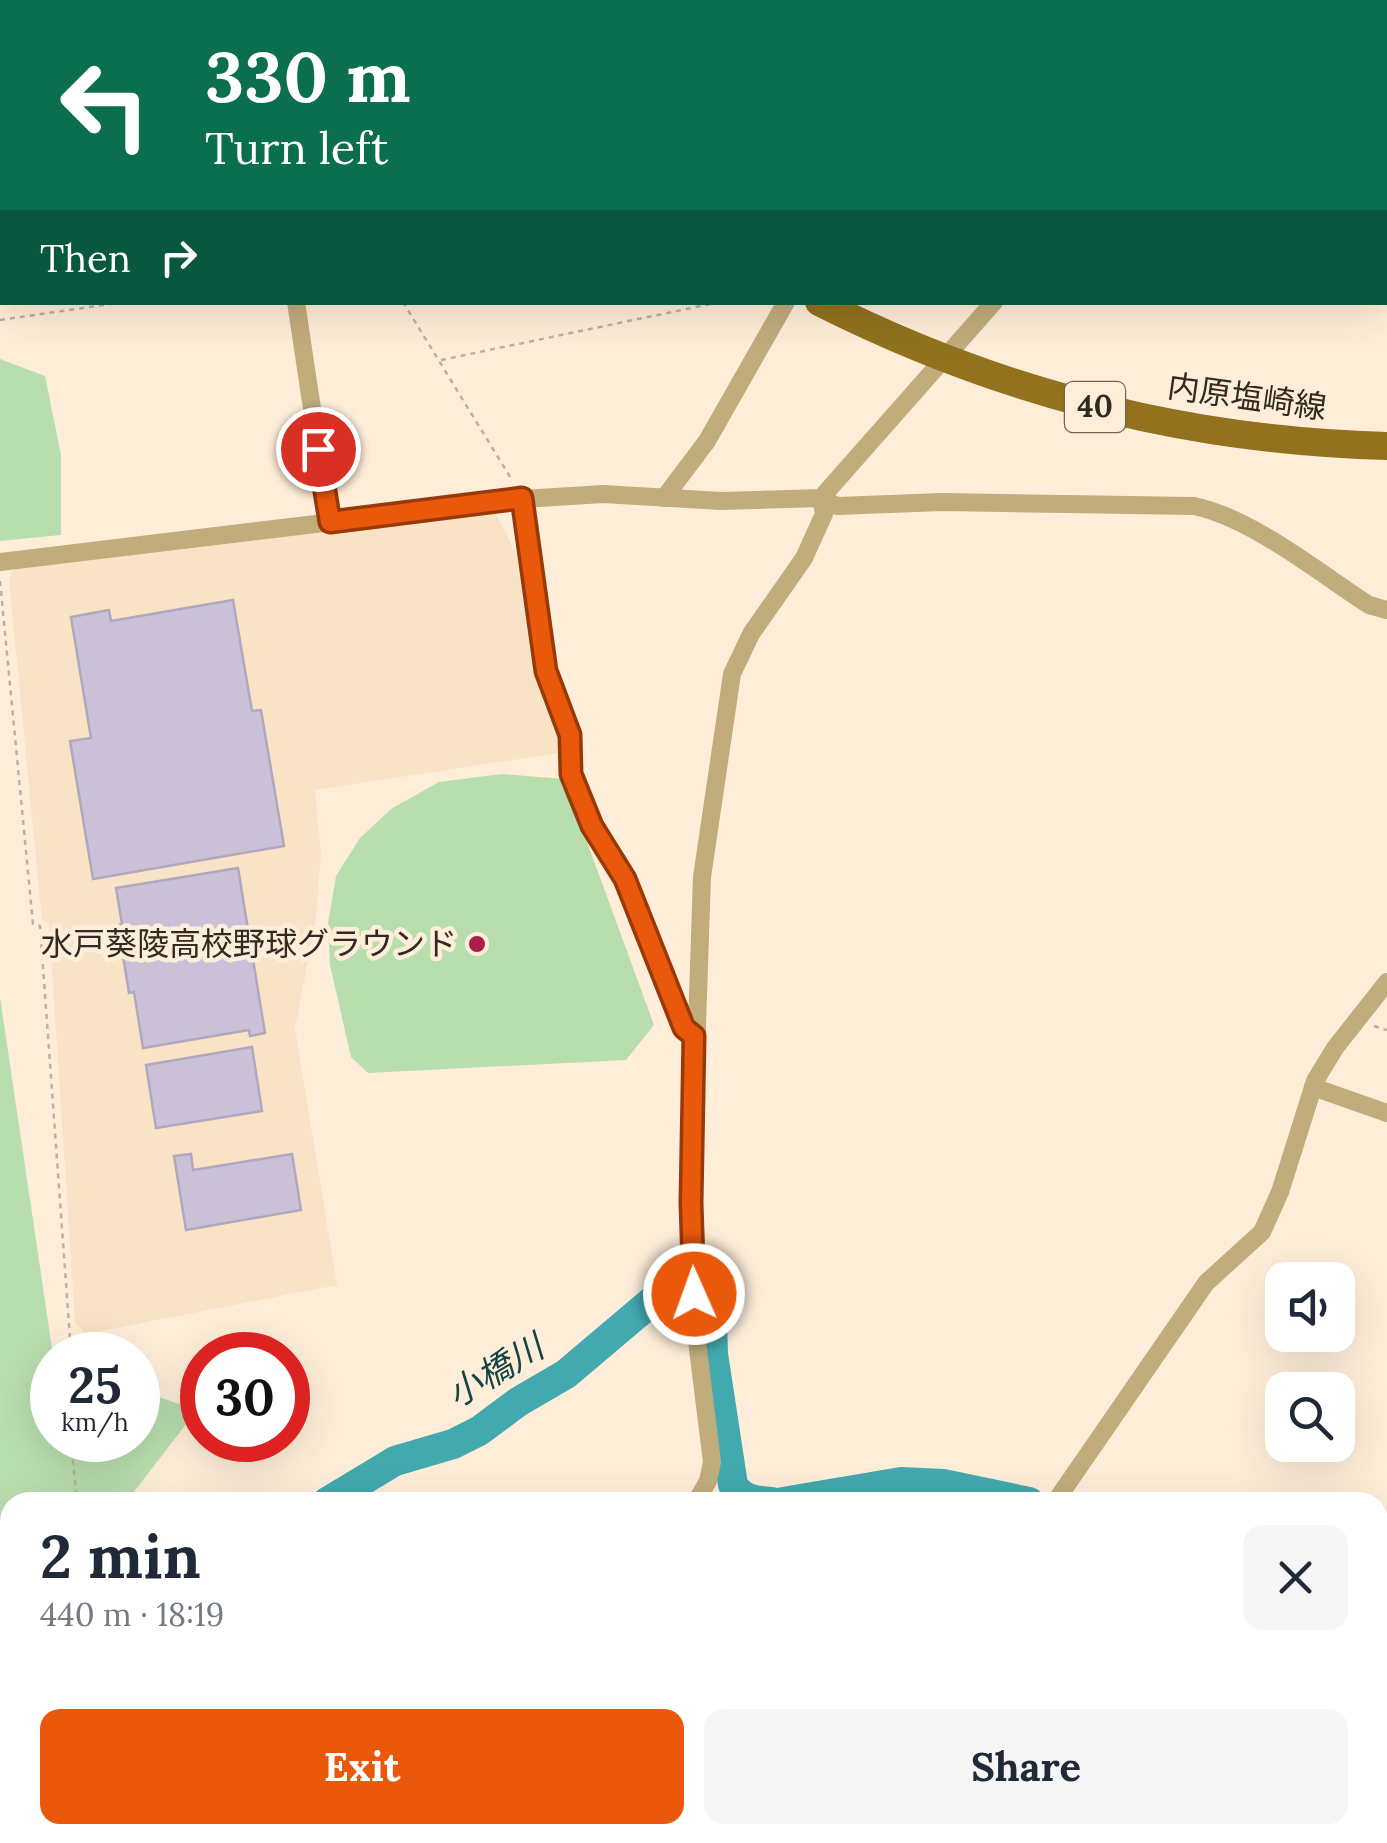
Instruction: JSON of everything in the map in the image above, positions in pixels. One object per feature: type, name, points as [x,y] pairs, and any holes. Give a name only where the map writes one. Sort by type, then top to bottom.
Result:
[{"type":"main road","name":"内原塩崎線","points":[[825,305],[945,360],[1077,403],[1195,429],[1308,443],[1387,446]]},
{"type":"street","points":[[296,305],[330,522]]},
{"type":"street","points":[[664,498],[707,441],[784,305]]},
{"type":"street","points":[[702,1492],[712,1462],[695,1324],[691,1203],[694,1036],[702,877],[732,674],[751,634],[804,558],[824,514],[822,498],[991,305]]},
{"type":"street","points":[[0,562],[522,498],[602,494],[721,501],[822,498],[837,506],[942,502],[1155,504],[1214,510],[1241,522],[1369,605],[1387,610]]},
{"type":"street","points":[[522,498],[546,671],[570,735],[571,774],[592,826],[625,879],[684,1028],[694,1036]]},
{"type":"street","points":[[1062,1492],[1206,1283],[1262,1232],[1280,1192],[1313,1087],[1335,1048],[1387,982]]},
{"type":"street","points":[[1313,1087],[1387,1113]]},
{"type":"path","points":[[0,320],[103,305]]},
{"type":"path","points":[[406,305],[522,498]]},
{"type":"path","points":[[441,360],[706,305]]},
{"type":"path","points":[[0,578],[32,924],[40,926],[70,1332]]},
{"type":"path","points":[[73,1462],[76,1492]]},
{"type":"shaded area","points":[[493,508],[522,565],[533,662],[558,728],[559,753],[315,790],[321,852],[316,920],[295,1028],[337,1285],[96,1332],[84,1332],[75,1323],[49,924],[42,920],[9,581],[19,567]]},
{"type":"green space","points":[[0,359],[45,376],[61,455],[61,535],[0,541]]},
{"type":"green space","name":"水戸葵陵高校野球グラウンド","points":[[501,774],[564,779],[654,1025],[626,1060],[368,1073],[351,1057],[330,965],[328,923],[336,876],[360,838],[391,809],[439,782]]},
{"type":"green space","points":[[0,997],[50,1332],[30,1332],[30,1462],[157,1462],[134,1492],[0,1492]]},
{"type":"green space","points":[[160,1397],[180,1404],[180,1432],[160,1458]]},
{"type":"building","points":[[233,600],[252,711],[261,710],[284,846],[93,879],[70,741],[91,738],[71,617],[109,610],[111,621]]},
{"type":"building","points":[[238,868],[265,1033],[250,1036],[249,1030],[143,1048],[134,992],[129,993],[116,888]]},
{"type":"building","points":[[252,1047],[262,1111],[156,1128],[146,1065]]},
{"type":"building","points":[[191,1154],[193,1170],[292,1154],[301,1210],[186,1230],[174,1156]]},
{"type":"waterway","name":"小橋川","points":[[706,1285],[711,1284],[713,1354],[733,1485],[739,1492]]},
{"type":"waterway","name":"小橋川","points":[[344,1492],[395,1461],[453,1444],[479,1431],[566,1374],[670,1286],[688,1286]]},
{"type":"waterway","name":"小橋川","points":[[842,1492],[901,1482],[943,1484],[981,1492]]},
{"type":"place","name":"水戸葵陵高校野球グラウンド","points":[[477,944]]},
{"type":"route","points":[[318,449],[330,522],[522,498],[546,671],[568,724],[571,774],[592,826],[625,879],[684,1028],[694,1036],[694,1294]]}]
